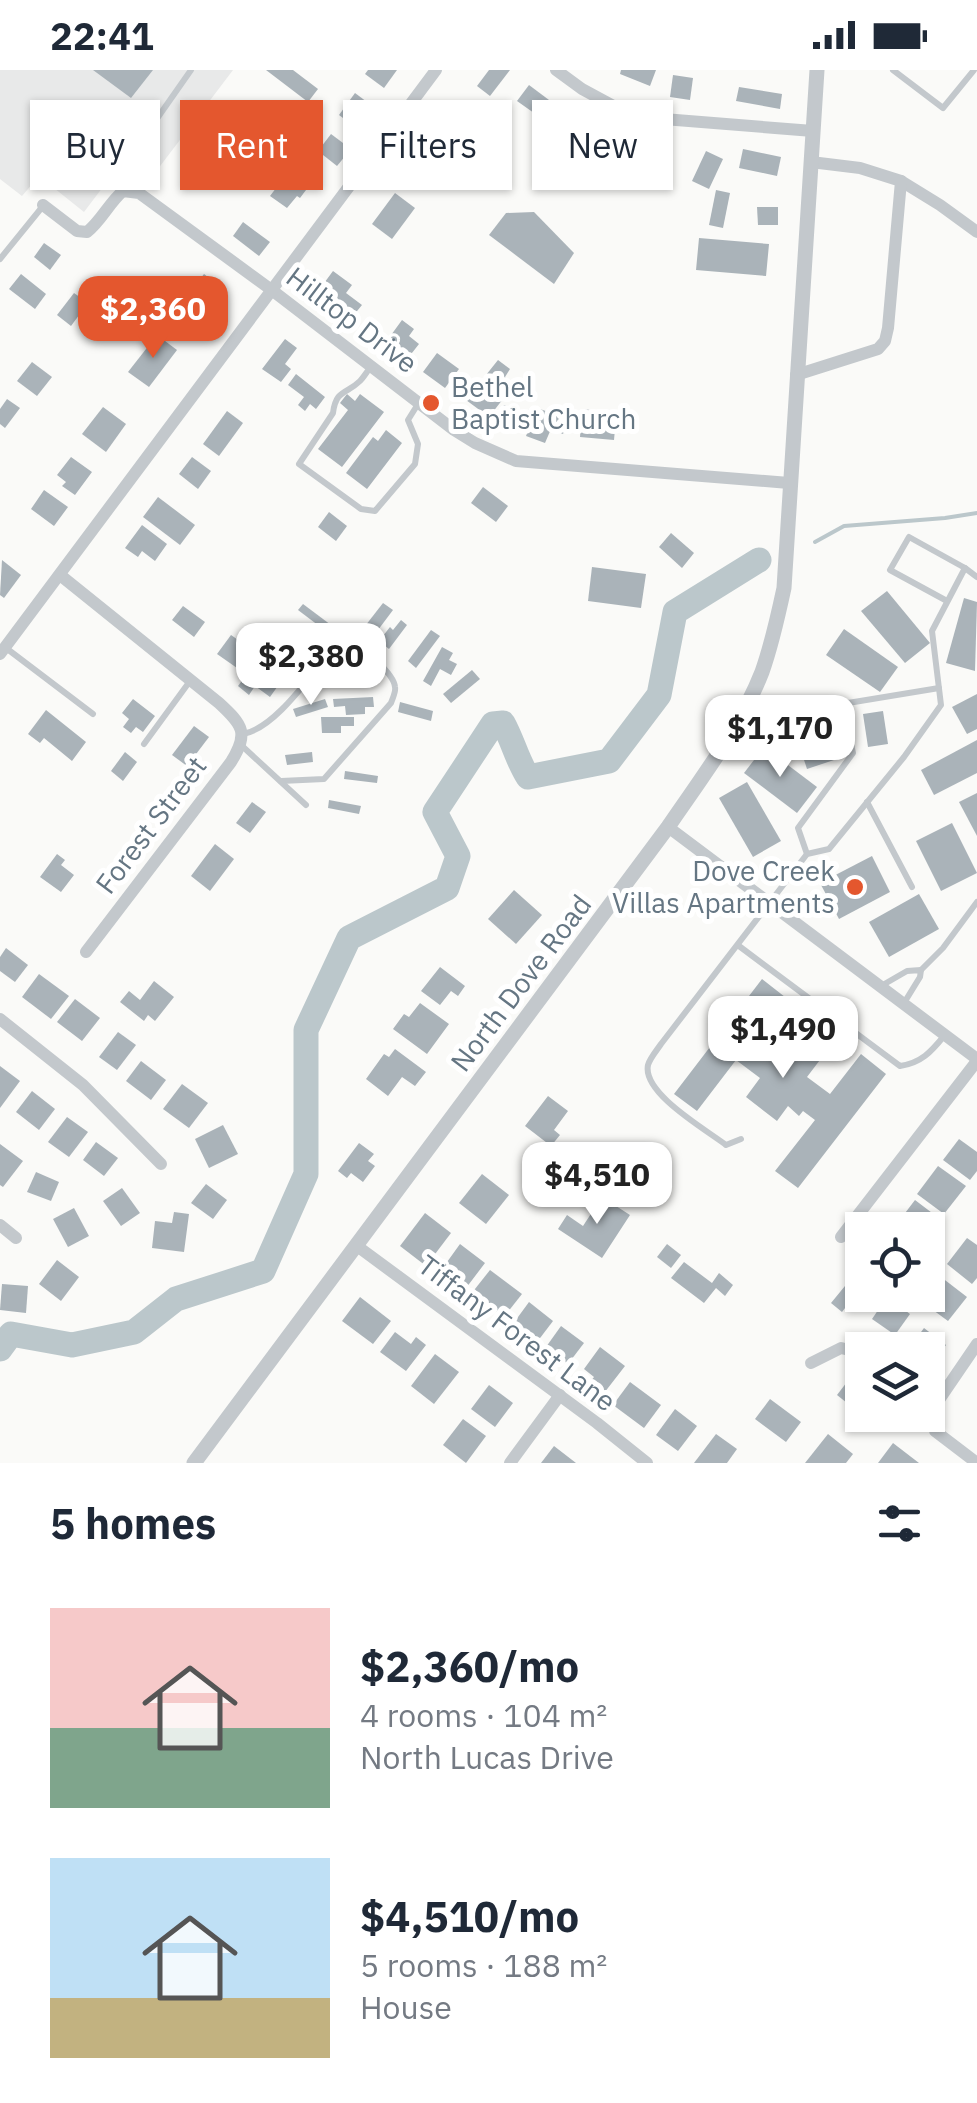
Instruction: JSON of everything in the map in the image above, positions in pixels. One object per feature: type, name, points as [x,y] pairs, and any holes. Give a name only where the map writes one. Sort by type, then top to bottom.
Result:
[{"type":"street","points":[[3,650],[436,70]]},
{"type":"street","points":[[556,70],[619,109],[651,118],[813,130]]},
{"type":"street","name":"North Dove Road","points":[[194,1463],[668,827],[731,734],[765,663],[784,588],[817,70]]},
{"type":"street","points":[[811,162],[860,168],[901,181],[977,232]]},
{"type":"street","points":[[796,375],[871,352],[885,341],[901,181]]},
{"type":"street","points":[[43,206],[77,231],[86,232],[94,228],[123,192]]},
{"type":"street","name":"Hilltop Drive","points":[[123,192],[139,192],[475,443],[516,461],[789,484]]},
{"type":"street","points":[[60,575],[219,703],[241,734]]},
{"type":"street","name":"Forest Street","points":[[86,952],[241,734]]},
{"type":"street","points":[[668,827],[977,1060],[841,1237]]},
{"type":"street","points":[[0,1020],[83,1085],[161,1164]]},
{"type":"street","points":[[0,1226],[16,1238]]},
{"type":"street","name":"Tiffany Forest Lane","points":[[357,1246],[647,1463]]},
{"type":"street","points":[[945,1385],[977,1344]]},
{"type":"street","points":[[811,1363],[845,1349]]},
{"type":"street","points":[[510,1463],[560,1396]]},
{"type":"street","points":[[936,1432],[977,1463]]},
{"type":"lane","points":[[123,192],[122,170],[192,70]]},
{"type":"lane","points":[[892,70],[943,108],[974,70]]},
{"type":"lane","points":[[0,259],[43,206]]},
{"type":"lane","points":[[371,366],[357,385],[344,390],[300,464],[360,509],[375,511],[415,464],[418,444],[408,420],[419,402]]},
{"type":"lane","points":[[947,602],[890,570],[909,537],[977,577]]},
{"type":"lane","points":[[741,1139],[726,1145],[656,1092],[648,1078],[648,1064],[807,854],[829,849],[941,705],[932,631],[965,568]]},
{"type":"lane","points":[[241,734],[254,732],[276,715],[333,648],[343,643],[353,644],[390,675],[396,690],[391,702],[324,779],[280,781]]},
{"type":"lane","points":[[3,650],[93,714]]},
{"type":"lane","points":[[144,744],[191,680]]},
{"type":"lane","points":[[807,854],[798,828],[853,752],[842,704],[939,688]]},
{"type":"lane","points":[[241,734],[306,805]]},
{"type":"lane","points":[[867,802],[912,887]]},
{"type":"lane","points":[[904,1004],[921,970],[977,902]]},
{"type":"lane","points":[[738,945],[900,1066],[914,1064],[928,1055],[945,1035]]},
{"type":"lane","points":[[881,987],[907,971],[921,970]]},
{"type":"shaded area","points":[[0,70],[233,70],[210,100],[180,100],[180,140],[160,166],[160,100],[30,100],[30,187],[22,196],[0,179]]},
{"type":"shaded area","points":[[56,190],[101,190],[84,212]]},
{"type":"building","points":[[93,70],[153,70],[131,98]]},
{"type":"building","points":[[266,70],[293,70],[318,89],[305,100]]},
{"type":"building","points":[[368,70],[397,70],[384,88],[365,74]]},
{"type":"building","points":[[489,70],[510,70],[490,96],[477,86]]},
{"type":"building","points":[[621,70],[656,70],[650,86],[620,74]]},
{"type":"building","points":[[673,75],[693,78],[690,100],[670,97]]},
{"type":"building","points":[[529,85],[549,100],[532,100],[532,112],[517,101]]},
{"type":"building","points":[[739,87],[782,94],[780,109],[736,101]]},
{"type":"building","points":[[331,134],[343,143],[343,159],[337,166],[323,155],[323,144]]},
{"type":"building","points":[[743,149],[781,157],[777,176],[739,168]]},
{"type":"building","points":[[706,151],[723,159],[709,189],[692,181]]},
{"type":"building","points":[[275,190],[306,190],[287,208],[270,196]]},
{"type":"building","points":[[716,190],[730,193],[723,228],[709,225]]},
{"type":"building","points":[[395,193],[415,208],[392,239],[372,224]]},
{"type":"building","points":[[757,207],[778,207],[778,225],[758,225]]},
{"type":"building","points":[[534,212],[574,253],[554,284],[489,235],[506,213]]},
{"type":"building","points":[[243,222],[270,242],[259,256],[233,236]]},
{"type":"building","points":[[699,238],[769,244],[766,276],[696,270]]},
{"type":"building","points":[[44,243],[61,255],[50,270],[34,257]]},
{"type":"building","points":[[333,271],[352,285],[346,293],[362,305],[353,316],[319,290]]},
{"type":"building","points":[[21,274],[46,294],[35,309],[9,289]]},
{"type":"building","points":[[204,274],[226,291],[203,322],[180,305]]},
{"type":"building","points":[[74,293],[88,303],[71,326],[57,315]]},
{"type":"building","points":[[402,320],[414,329],[409,336],[419,344],[408,358],[386,342]]},
{"type":"building","points":[[157,335],[177,350],[149,387],[128,372]]},
{"type":"building","points":[[285,339],[297,348],[285,364],[291,369],[281,382],[262,369]]},
{"type":"building","points":[[437,353],[459,369],[445,388],[423,372]]},
{"type":"building","points":[[498,360],[510,369],[505,377],[514,385],[489,417],[466,400]]},
{"type":"building","points":[[32,362],[52,377],[37,396],[17,381]]},
{"type":"building","points":[[296,374],[325,397],[316,409],[310,404],[305,411],[298,405],[304,397],[288,385]]},
{"type":"building","points":[[347,394],[355,401],[360,394],[384,412],[342,467],[318,449],[348,410],[340,403]]},
{"type":"building","points":[[7,399],[20,408],[5,428],[0,424],[0,409]]},
{"type":"building","points":[[504,405],[525,414],[517,430],[497,421]]},
{"type":"building","points":[[103,407],[126,424],[106,452],[82,434]]},
{"type":"building","points":[[537,408],[569,419],[563,434],[551,429],[545,443],[526,436]]},
{"type":"building","points":[[582,409],[600,411],[599,417],[616,418],[614,440],[580,437]]},
{"type":"building","points":[[227,411],[243,423],[219,456],[203,444]]},
{"type":"building","points":[[386,430],[402,443],[367,489],[346,473],[373,437],[378,441]]},
{"type":"building","points":[[71,457],[92,472],[75,495],[62,486],[66,482],[57,475]]},
{"type":"building","points":[[192,457],[211,471],[198,489],[179,474]]},
{"type":"building","points":[[483,487],[508,506],[496,522],[471,503]]},
{"type":"building","points":[[44,490],[68,507],[54,526],[31,509]]},
{"type":"building","points":[[158,497],[195,525],[180,545],[143,517]]},
{"type":"building","points":[[329,512],[347,526],[336,541],[318,527]]},
{"type":"building","points":[[142,525],[167,544],[155,561],[142,551],[138,557],[125,548]]},
{"type":"building","points":[[671,533],[694,553],[682,568],[659,547]]},
{"type":"building","points":[[2,560],[21,575],[4,598],[0,595]]},
{"type":"building","points":[[592,567],[646,574],[641,608],[588,601]]},
{"type":"building","points":[[887,591],[930,643],[905,663],[861,611]]},
{"type":"building","points":[[964,598],[977,602],[975,671],[946,663]]},
{"type":"building","points":[[383,603],[393,610],[372,638],[362,630]]},
{"type":"building","points":[[303,604],[335,628],[331,635],[298,610]]},
{"type":"building","points":[[183,606],[205,622],[194,637],[172,620]]},
{"type":"building","points":[[401,620],[407,625],[389,649],[379,641]]},
{"type":"building","points":[[844,629],[898,667],[880,692],[826,655]]},
{"type":"building","points":[[431,630],[440,636],[416,668],[408,661]]},
{"type":"building","points":[[231,635],[251,649],[237,668],[217,654]]},
{"type":"building","points":[[288,637],[312,656],[306,663],[282,645]]},
{"type":"building","points":[[442,647],[453,653],[449,660],[457,664],[451,675],[440,669],[431,686],[423,681]]},
{"type":"building","points":[[262,654],[271,661],[264,671],[280,683],[270,697],[255,686],[249,695],[238,686]]},
{"type":"building","points":[[350,669],[353,677],[320,685],[318,676]]},
{"type":"building","points":[[472,670],[480,679],[451,703],[443,694]]},
{"type":"building","points":[[977,694],[977,729],[967,734],[952,707]]},
{"type":"building","points":[[373,697],[374,707],[365,707],[365,714],[346,715],[345,706],[334,707],[333,699]]},
{"type":"building","points":[[817,698],[837,759],[807,769],[787,708]]},
{"type":"building","points":[[133,699],[155,716],[143,732],[136,727],[131,733],[123,727],[129,719],[122,713]]},
{"type":"building","points":[[325,699],[328,707],[296,717],[293,709]]},
{"type":"building","points":[[400,702],[433,711],[431,721],[398,712]]},
{"type":"building","points":[[46,710],[86,742],[72,761],[44,738],[40,743],[28,734]]},
{"type":"building","points":[[883,711],[888,744],[868,747],[863,714]]},
{"type":"building","points":[[321,717],[354,717],[354,726],[341,726],[341,733],[322,733]]},
{"type":"building","points":[[194,726],[209,737],[187,766],[172,755]]},
{"type":"building","points":[[977,740],[977,773],[934,795],[921,770]]},
{"type":"building","name":"Dove Creek Villas Apartments","points":[[764,747],[817,787],[797,813],[744,773]]},
{"type":"building","points":[[125,752],[137,762],[123,781],[111,771]]},
{"type":"building","points":[[312,752],[313,762],[287,765],[285,755]]},
{"type":"building","points":[[345,771],[378,776],[377,783],[344,779]]},
{"type":"building","name":"Dove Creek Villas Apartments","points":[[747,782],[781,841],[753,857],[719,798]]},
{"type":"building","points":[[977,793],[977,836],[959,802]]},
{"type":"building","points":[[329,800],[361,806],[359,814],[328,808]]},
{"type":"building","points":[[252,802],[266,812],[250,833],[236,823]]},
{"type":"building","points":[[952,823],[977,873],[941,891],[916,841]]},
{"type":"building","points":[[215,844],[234,859],[210,891],[191,876]]},
{"type":"building","points":[[57,854],[65,860],[61,865],[74,875],[61,892],[40,877]]},
{"type":"building","name":"Dove Creek Villas Apartments","points":[[872,856],[890,892],[839,919],[820,883]]},
{"type":"building","points":[[514,890],[542,915],[516,944],[488,919]]},
{"type":"building","name":"Dove Creek Villas Apartments","points":[[919,894],[939,929],[889,957],[869,922]]},
{"type":"building","points":[[6,948],[28,965],[15,982],[0,971],[0,957]]},
{"type":"building","points":[[440,967],[465,986],[458,996],[451,991],[440,1005],[421,991]]},
{"type":"building","points":[[39,974],[69,996],[51,1019],[22,997]]},
{"type":"building","points":[[762,979],[785,997],[754,1038],[778,1057],[798,1031],[826,1052],[807,1077],[830,1094],[861,1054],[886,1074],[798,1188],[775,1171],[815,1120],[803,1111],[799,1116],[788,1106],[777,1121],[746,1097],[760,1078],[736,1060],[697,1111],[674,1094]]},
{"type":"building","points":[[154,981],[174,997],[155,1021],[148,1015],[144,1021],[120,1002],[129,991],[140,1000]]},
{"type":"building","points":[[75,999],[100,1018],[82,1041],[57,1022]]},
{"type":"building","points":[[420,1003],[449,1024],[427,1054],[393,1029],[404,1014],[409,1017]]},
{"type":"building","points":[[118,1032],[136,1045],[117,1070],[99,1057]]},
{"type":"building","points":[[395,1049],[426,1072],[415,1086],[402,1077],[388,1096],[366,1079],[384,1054],[389,1057]]},
{"type":"building","points":[[141,1061],[166,1080],[151,1100],[126,1081]]},
{"type":"building","points":[[0,1066],[20,1081],[0,1108]]},
{"type":"building","points":[[182,1084],[208,1103],[189,1128],[163,1109]]},
{"type":"building","points":[[32,1091],[55,1109],[39,1130],[16,1112]]},
{"type":"building","points":[[548,1096],[568,1111],[554,1130],[560,1135],[551,1146],[525,1126]]},
{"type":"building","points":[[67,1117],[88,1132],[69,1157],[48,1142]]},
{"type":"building","points":[[223,1125],[238,1154],[209,1168],[195,1139]]},
{"type":"building","points":[[959,1139],[977,1152],[977,1171],[970,1180],[943,1160]]},
{"type":"building","points":[[96,1142],[118,1158],[104,1176],[83,1160]]},
{"type":"building","points":[[359,1143],[374,1154],[368,1161],[375,1166],[363,1182],[351,1173],[347,1178],[338,1171]]},
{"type":"building","points":[[0,1144],[23,1161],[3,1187],[0,1185]]},
{"type":"building","points":[[938,1166],[966,1186],[945,1213],[917,1194]]},
{"type":"building","points":[[36,1172],[59,1182],[51,1201],[27,1192]]},
{"type":"building","points":[[482,1174],[509,1195],[486,1224],[459,1203]]},
{"type":"building","points":[[206,1184],[227,1200],[213,1219],[191,1203]]},
{"type":"building","points":[[122,1188],[140,1213],[121,1226],[103,1201]]},
{"type":"building","points":[[602,1197],[630,1215],[602,1258],[558,1229],[567,1215],[583,1226]]},
{"type":"building","points":[[915,1200],[931,1212],[906,1212]]},
{"type":"building","points":[[74,1208],[89,1236],[68,1247],[53,1219]]},
{"type":"building","points":[[174,1212],[189,1214],[184,1252],[152,1248],[155,1221],[172,1223]]},
{"type":"building","points":[[425,1213],[451,1233],[426,1266],[400,1246]]},
{"type":"building","points":[[967,1238],[977,1245],[977,1278],[972,1284],[947,1264]]},
{"type":"building","points":[[460,1244],[485,1263],[463,1292],[442,1269]]},
{"type":"building","points":[[667,1244],[681,1255],[671,1268],[657,1257]]},
{"type":"building","points":[[57,1260],[79,1277],[61,1301],[39,1284]]},
{"type":"building","points":[[684,1262],[712,1283],[719,1273],[733,1285],[725,1296],[716,1288],[704,1303],[671,1278]]},
{"type":"building","points":[[490,1270],[522,1294],[503,1318],[471,1294]]},
{"type":"building","points":[[945,1280],[967,1297],[948,1321],[936,1312],[945,1312]]},
{"type":"building","points":[[2,1284],[28,1286],[26,1313],[0,1310]]},
{"type":"building","points":[[845,1286],[842,1312],[831,1303]]},
{"type":"building","points":[[360,1297],[391,1321],[373,1344],[342,1321]]},
{"type":"building","points":[[529,1302],[553,1321],[534,1346],[510,1328]]},
{"type":"building","points":[[877,1312],[910,1314],[897,1332],[872,1319]]},
{"type":"building","points":[[561,1326],[584,1343],[568,1364],[546,1347]]},
{"type":"building","points":[[395,1332],[411,1344],[416,1337],[426,1345],[406,1371],[380,1352]]},
{"type":"building","points":[[600,1347],[625,1366],[601,1397],[587,1386],[594,1377],[584,1369]]},
{"type":"building","points":[[435,1354],[459,1372],[434,1404],[411,1386]]},
{"type":"building","points":[[630,1382],[661,1405],[644,1428],[613,1405]]},
{"type":"building","points":[[489,1385],[513,1403],[495,1427],[471,1409]]},
{"type":"building","points":[[845,1385],[845,1401],[837,1395]]},
{"type":"building","points":[[770,1399],[801,1422],[786,1442],[755,1419]]},
{"type":"building","points":[[675,1409],[697,1426],[678,1451],[656,1435]]},
{"type":"building","points":[[463,1419],[486,1436],[466,1463],[443,1445]]},
{"type":"building","points":[[716,1434],[737,1449],[727,1463],[694,1463]]},
{"type":"building","points":[[828,1434],[853,1454],[846,1463],[805,1463]]},
{"type":"building","points":[[893,1443],[919,1463],[878,1463]]},
{"type":"building","points":[[554,1446],[576,1463],[541,1463]]},
{"type":"waterway","points":[[815,542],[844,526],[977,513]]},
{"type":"waterway","points":[[0,1349],[11,1334],[72,1345],[134,1332],[176,1299],[263,1271],[306,1174],[306,1030],[349,938],[447,888],[458,856],[435,812],[493,724],[503,723],[528,777],[609,761],[659,695],[675,612],[759,560]]},
{"type":"place","name":"Bethel Baptist Church","points":[[431,403]]},
{"type":"place","name":"Dove Creek Villas Apartments","points":[[855,887]]}]
